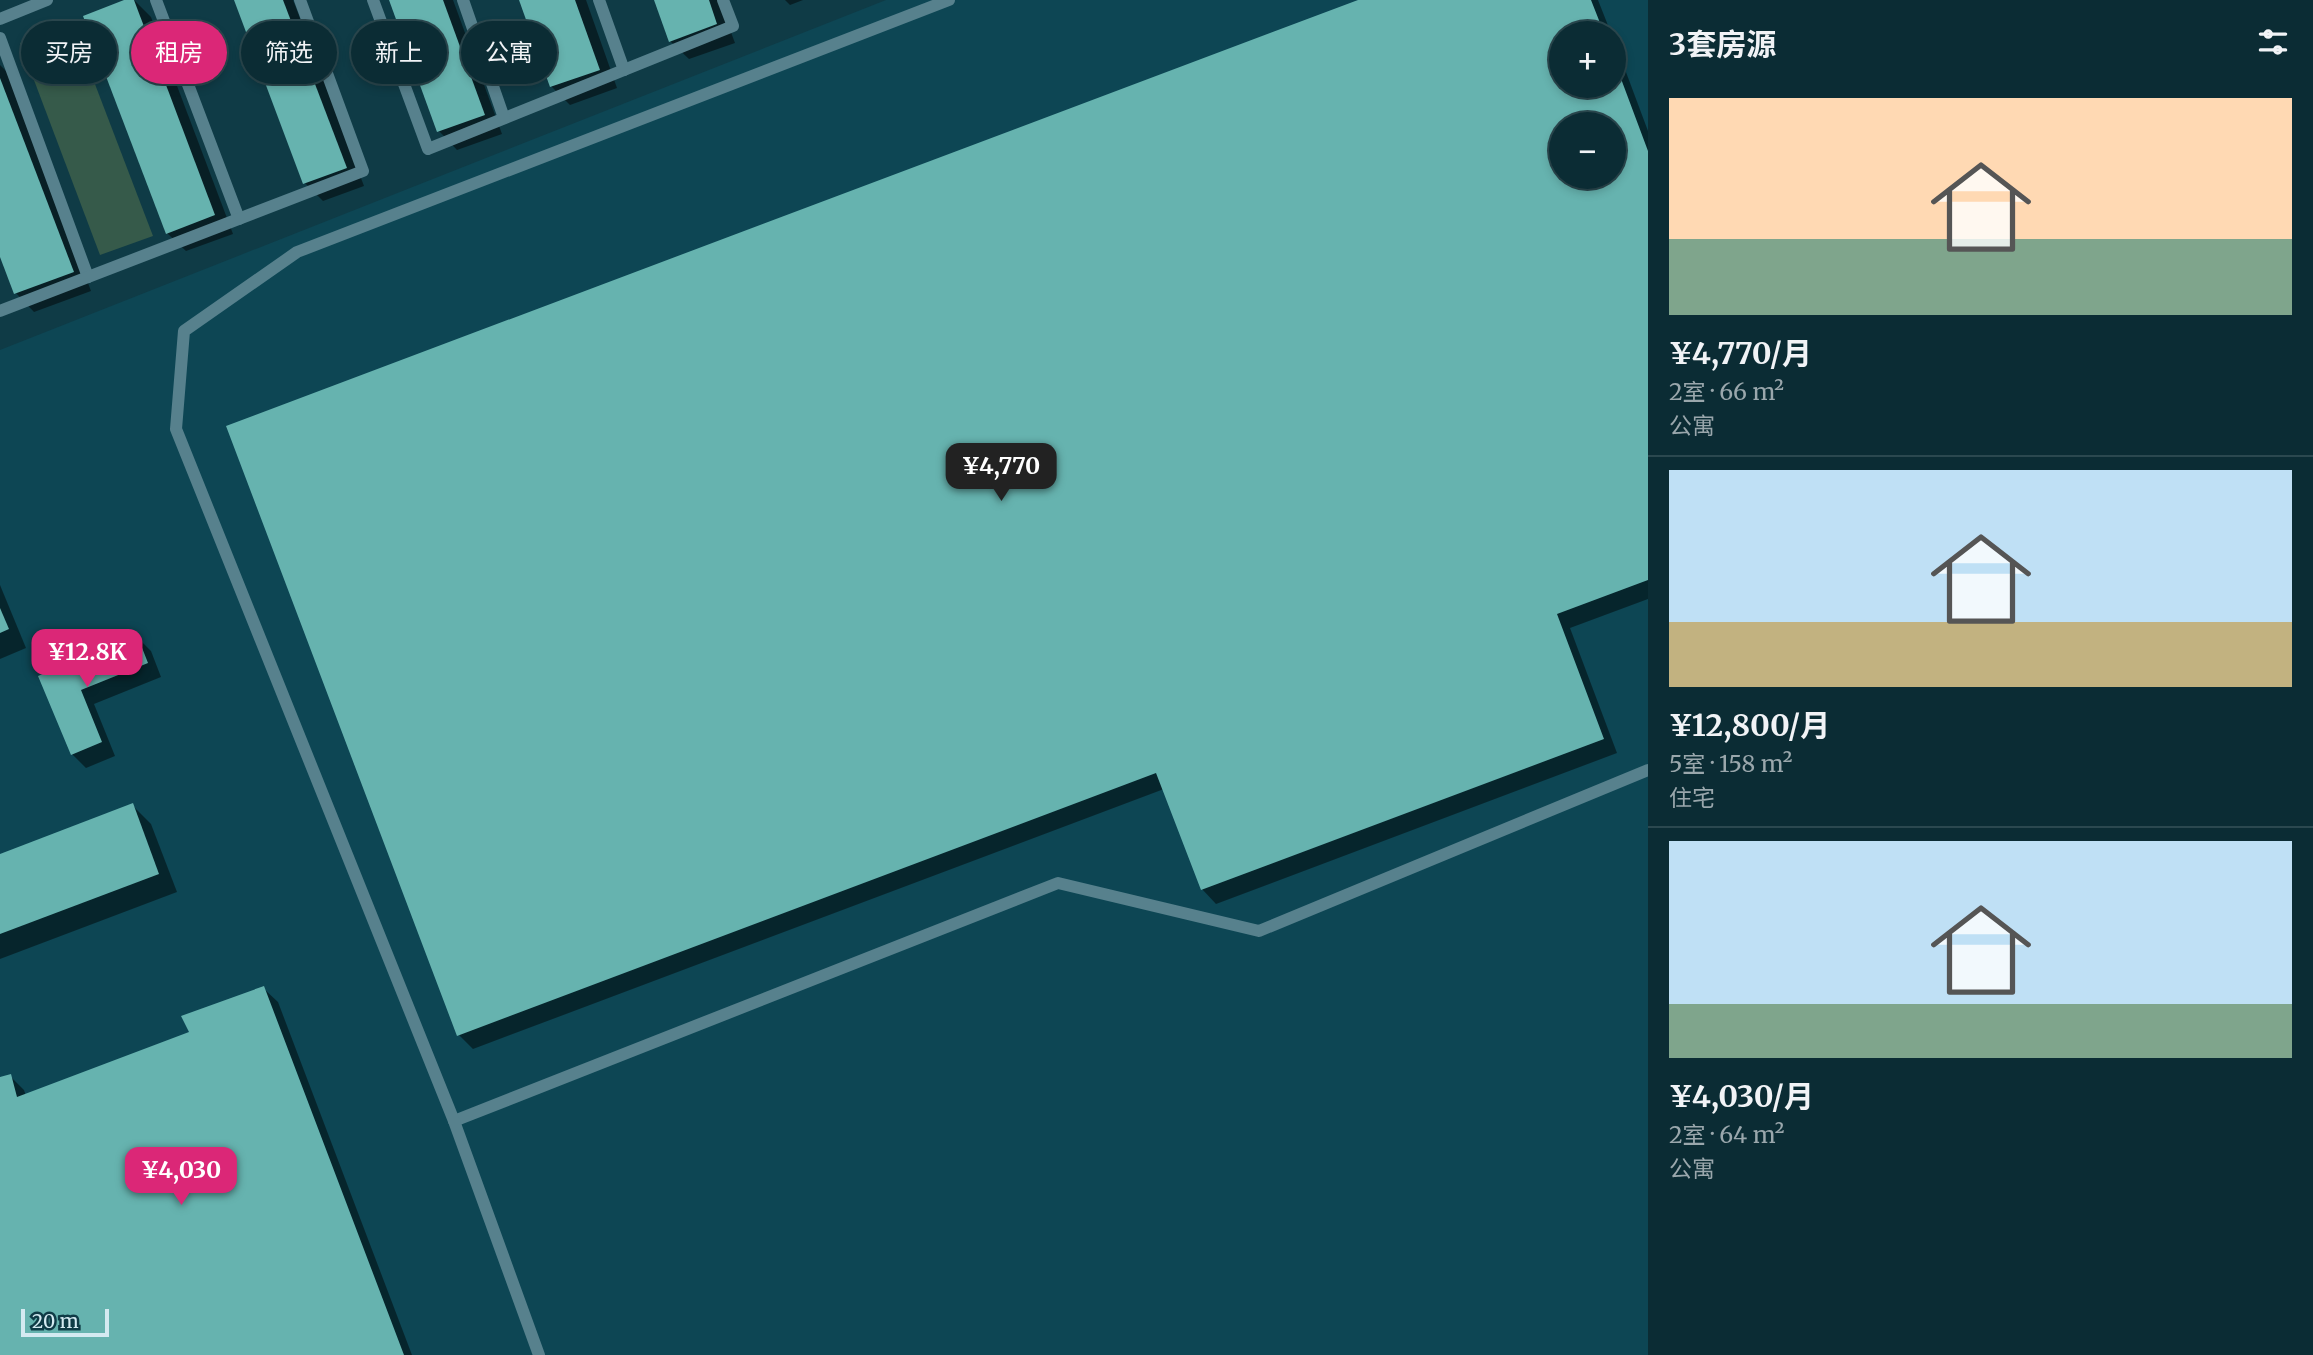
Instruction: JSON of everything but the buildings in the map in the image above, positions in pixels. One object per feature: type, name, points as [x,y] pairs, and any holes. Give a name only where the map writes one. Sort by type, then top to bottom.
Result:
[{"type":"lane","points":[[0,19],[47,0]]},
{"type":"lane","points":[[156,0],[239,219]]},
{"type":"lane","points":[[0,311],[363,171],[300,0]]},
{"type":"lane","points":[[373,0],[428,149],[733,26],[723,0]]},
{"type":"lane","points":[[463,0],[504,118]]},
{"type":"lane","points":[[599,0],[624,69]]},
{"type":"lane","points":[[539,1355],[454,1121],[176,429],[184,331],[298,252],[949,0]]},
{"type":"lane","points":[[0,38],[88,277]]},
{"type":"lane","points":[[454,1121],[1058,883],[1259,931],[1648,770]]},
{"type":"shaded area","points":[[886,0],[1648,0],[1648,1355],[0,1355],[0,350]]},
{"type":"green space","points":[[35,84],[95,84],[153,236],[100,255]]}]
